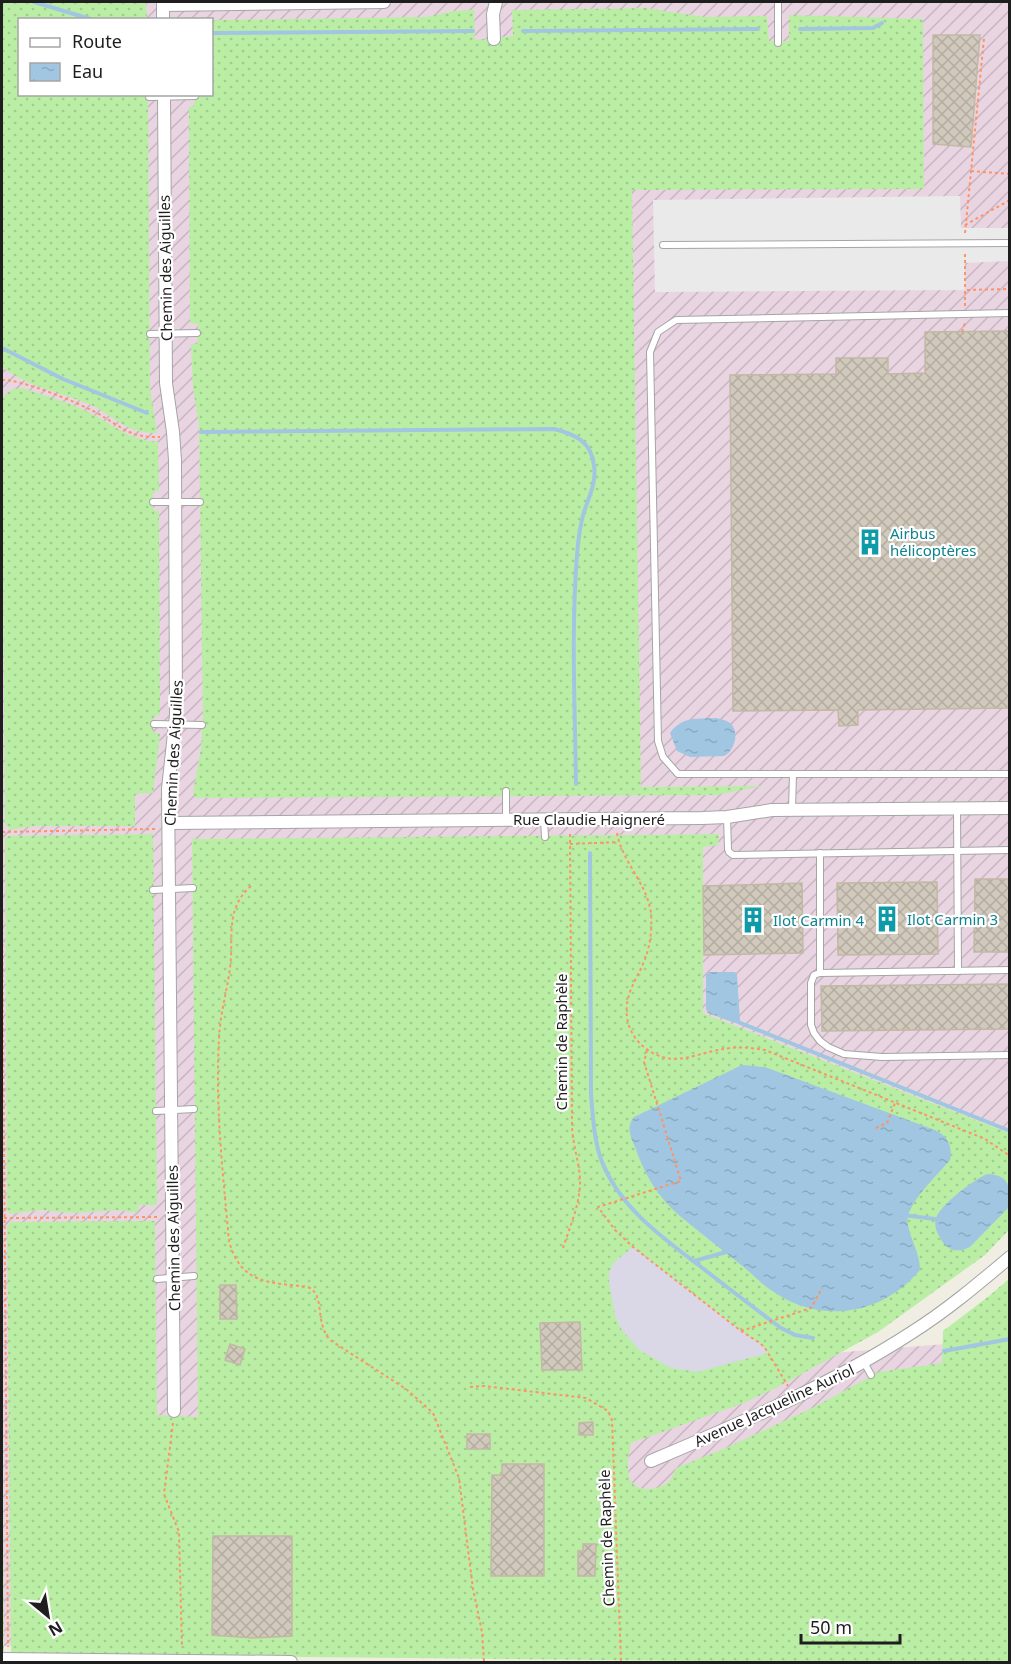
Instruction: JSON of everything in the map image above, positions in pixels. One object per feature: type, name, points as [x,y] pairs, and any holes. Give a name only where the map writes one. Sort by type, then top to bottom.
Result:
[{"type":"street","points":[[163,3],[384,2]]},
{"type":"street","points":[[494,39],[493,14],[496,2]]},
{"type":"street","name":"Chemin des Aiguilles","points":[[164,96],[166,383],[173,432],[175,502],[176,724],[168,789],[174,1412]]},
{"type":"street","name":"Rue Claudie Haigneré","points":[[169,823],[727,817],[772,810],[1010,808]]},
{"type":"street","name":"Avenue Jacqueline Auriol","points":[[651,1461],[747,1420],[864,1362],[914,1332],[1010,1257]]},
{"type":"street","points":[[5,1659],[291,1662]]},
{"type":"lane","points":[[778,2],[778,43]]},
{"type":"lane","points":[[149,97],[195,96]]},
{"type":"lane","points":[[663,245],[1010,243]]},
{"type":"lane","points":[[1010,314],[676,320],[658,332],[651,352],[658,741],[663,757],[678,774],[1010,774]]},
{"type":"lane","points":[[150,334],[197,333]]},
{"type":"lane","points":[[153,502],[200,502]]},
{"type":"lane","points":[[154,724],[202,725]]},
{"type":"lane","points":[[792,810],[793,774]]},
{"type":"lane","points":[[506,791],[506,820]]},
{"type":"lane","points":[[957,809],[958,971]]},
{"type":"lane","points":[[727,817],[728,849],[733,855],[1010,850]]},
{"type":"lane","points":[[544,820],[545,837]]},
{"type":"lane","points":[[820,853],[820,973]]},
{"type":"lane","points":[[153,890],[193,888]]},
{"type":"lane","points":[[1010,970],[820,973],[814,975],[811,980],[811,1024],[820,1041],[844,1054],[864,1057],[1010,1055]]},
{"type":"lane","points":[[156,1111],[194,1109]]},
{"type":"lane","points":[[157,1279],[194,1276]]},
{"type":"lane","points":[[864,1362],[872,1375]]},
{"type":"path","points":[[962,332],[965,314],[964,226],[972,171],[974,121],[984,38]]},
{"type":"path","points":[[972,171],[1010,174]]},
{"type":"path","points":[[964,226],[1010,200]]},
{"type":"path","points":[[965,290],[1010,289]]},
{"type":"path","points":[[2,380],[19,382],[80,405],[137,436],[160,437]]},
{"type":"path","points":[[2,832],[156,830]]},
{"type":"path","name":"Chemin de Raphèle","points":[[563,1248],[578,1202],[580,1179],[573,1146],[572,1127],[570,833]]},
{"type":"path","points":[[617,833],[619,842],[644,888],[651,912],[651,939],[648,953],[630,991],[626,1008],[633,1036],[647,1050],[667,1058],[680,1058],[726,1048],[765,1050],[985,1139],[1010,1156]]},
{"type":"path","points":[[570,844],[619,842]]},
{"type":"path","points":[[250,886],[237,902],[232,916],[231,958],[219,1038],[220,1145],[229,1241],[233,1255],[240,1267],[252,1278],[264,1282],[308,1287],[314,1290],[318,1295],[321,1324],[330,1340],[406,1389],[433,1413],[459,1478],[482,1632],[484,1662]]},
{"type":"path","points":[[2,896],[5,1659]]},
{"type":"path","points":[[647,1050],[644,1062],[681,1181],[598,1207],[615,1230],[633,1247],[765,1348],[788,1386]]},
{"type":"path","points":[[876,1128],[887,1123],[895,1103]]},
{"type":"path","points":[[4,1218],[159,1217]]},
{"type":"path","points":[[741,1331],[811,1308],[822,1288]]},
{"type":"path","name":"Chemin de Raphèle","points":[[470,1387],[484,1386],[586,1398],[608,1411],[612,1420],[621,1662]]},
{"type":"path","points":[[174,1412],[164,1494],[179,1532],[182,1661]]},
{"type":"shaded area","points":[[2,2],[1009,2],[1009,1133],[703,1013],[578,839],[832,1353],[1009,1339],[1009,1660],[2,1646]]},
{"type":"shaded area","points":[[960,196],[961,228],[1009,228],[1009,261],[965,263],[965,290],[655,292],[653,200]]},
{"type":"shaded area","points":[[633,1247],[741,1331],[760,1343],[768,1353],[698,1372],[671,1368],[639,1350],[621,1329],[615,1315],[609,1283],[609,1273],[613,1263]]},
{"type":"green space","points":[[2,2],[146,2],[147,18],[18,18],[18,96],[148,96],[150,387],[157,433],[146,433],[129,428],[91,405],[22,380],[2,367]]},
{"type":"green space","points":[[646,8],[704,17],[767,16],[769,41],[789,41],[789,15],[923,19],[924,189],[632,190],[641,787],[763,786],[716,795],[196,798],[193,793],[201,748],[203,717],[199,425],[193,388],[191,344],[197,344],[198,324],[190,323],[189,107],[194,106],[195,96],[213,96],[213,20],[426,17],[453,11],[474,10],[475,40],[513,36],[512,10]]},
{"type":"green space","points":[[23,388],[82,409],[130,435],[158,442],[159,491],[153,492],[153,510],[159,511],[160,715],[154,716],[153,732],[160,734],[153,793],[135,794],[135,826],[34,826],[10,830],[5,824],[2,400],[10,391]]},
{"type":"green space","points":[[153,834],[157,1205],[139,1205],[137,1213],[120,1210],[72,1213],[42,1210],[10,1214],[7,1210],[5,838],[9,836]]},
{"type":"green space","points":[[719,834],[718,845],[703,847],[703,1013],[1009,1133],[1009,1230],[985,1255],[878,1332],[744,1403],[631,1443],[628,1462],[629,1477],[634,1485],[644,1489],[661,1486],[670,1480],[676,1468],[728,1447],[814,1407],[879,1372],[942,1363],[943,1331],[1009,1279],[1009,1662],[11,1654],[7,1225],[11,1222],[155,1221],[157,1415],[198,1417],[192,839]]},
{"type":"green space","points":[[2,1313],[4,1655],[2,1654]]},
{"type":"water","points":[[716,718],[730,723],[735,731],[735,741],[728,753],[724,756],[690,757],[677,751],[670,733],[675,728],[685,721]]},
{"type":"water","points":[[735,972],[737,974],[740,1021],[735,1023],[708,1013],[706,974]]},
{"type":"water","points":[[742,1065],[765,1067],[935,1130],[946,1139],[950,1146],[950,1160],[916,1200],[908,1217],[920,1270],[905,1285],[889,1296],[872,1305],[853,1310],[834,1311],[795,1304],[768,1288],[681,1217],[653,1185],[630,1135],[629,1128],[634,1117]]},
{"type":"water","points":[[987,1174],[1005,1180],[1009,1188],[1009,1207],[970,1247],[956,1250],[948,1247],[942,1241],[935,1225],[939,1212],[966,1187]]},
{"type":"building","points":[[933,35],[980,35],[971,147],[933,144]]},
{"type":"building","name":"Airbus hélicoptères","points":[[1010,331],[1010,708],[858,710],[858,725],[839,726],[838,710],[733,711],[730,375],[836,374],[836,358],[888,358],[888,374],[925,373],[925,332]]},
{"type":"building","points":[[975,879],[1010,879],[1010,952],[974,952]]},
{"type":"building","name":"Ilot Carmin 3","points":[[937,882],[938,954],[838,955],[837,883]]},
{"type":"building","name":"Ilot Carmin 4","points":[[802,883],[803,953],[704,955],[703,886]]},
{"type":"building","points":[[1010,984],[1010,1029],[822,1031],[821,986]]},
{"type":"building","points":[[220,1285],[236,1285],[237,1319],[220,1319]]},
{"type":"building","points":[[580,1322],[582,1370],[542,1370],[540,1323]]},
{"type":"building","points":[[230,1344],[245,1349],[240,1365],[225,1360]]},
{"type":"building","points":[[593,1422],[593,1435],[579,1435],[579,1423]]},
{"type":"building","points":[[467,1434],[490,1434],[490,1449],[467,1449]]},
{"type":"building","points":[[502,1464],[544,1464],[544,1576],[491,1576],[492,1475],[502,1475]]},
{"type":"building","points":[[213,1536],[292,1536],[292,1636],[253,1638],[212,1635]]},
{"type":"building","points":[[583,1544],[596,1544],[595,1576],[578,1576],[578,1551],[583,1551]]},
{"type":"waterway","points":[[34,2],[87,18]]},
{"type":"waterway","points":[[800,29],[873,28],[882,23]]},
{"type":"waterway","points":[[523,31],[758,29]]},
{"type":"waterway","points":[[213,33],[473,31]]},
{"type":"waterway","points":[[2,348],[63,379],[147,413]]},
{"type":"waterway","points":[[201,432],[554,429],[581,440],[590,451],[595,472],[583,515],[577,550],[574,612],[576,784]]},
{"type":"waterway","points":[[590,853],[591,1094],[593,1120],[602,1162],[610,1179],[631,1208],[658,1233],[781,1328],[795,1335],[813,1338]]},
{"type":"waterway","points":[[738,1022],[1010,1131]]},
{"type":"waterway","points":[[903,1215],[935,1219]]},
{"type":"waterway","points":[[694,1261],[730,1251]]},
{"type":"waterway","points":[[944,1351],[1010,1339]]},
{"type":"place","name":"Airbus hélicoptères","points":[[870,542]]},
{"type":"place","name":"Ilot Carmin 3","points":[[887,919]]},
{"type":"place","name":"Ilot Carmin 4","points":[[753,920]]}]
